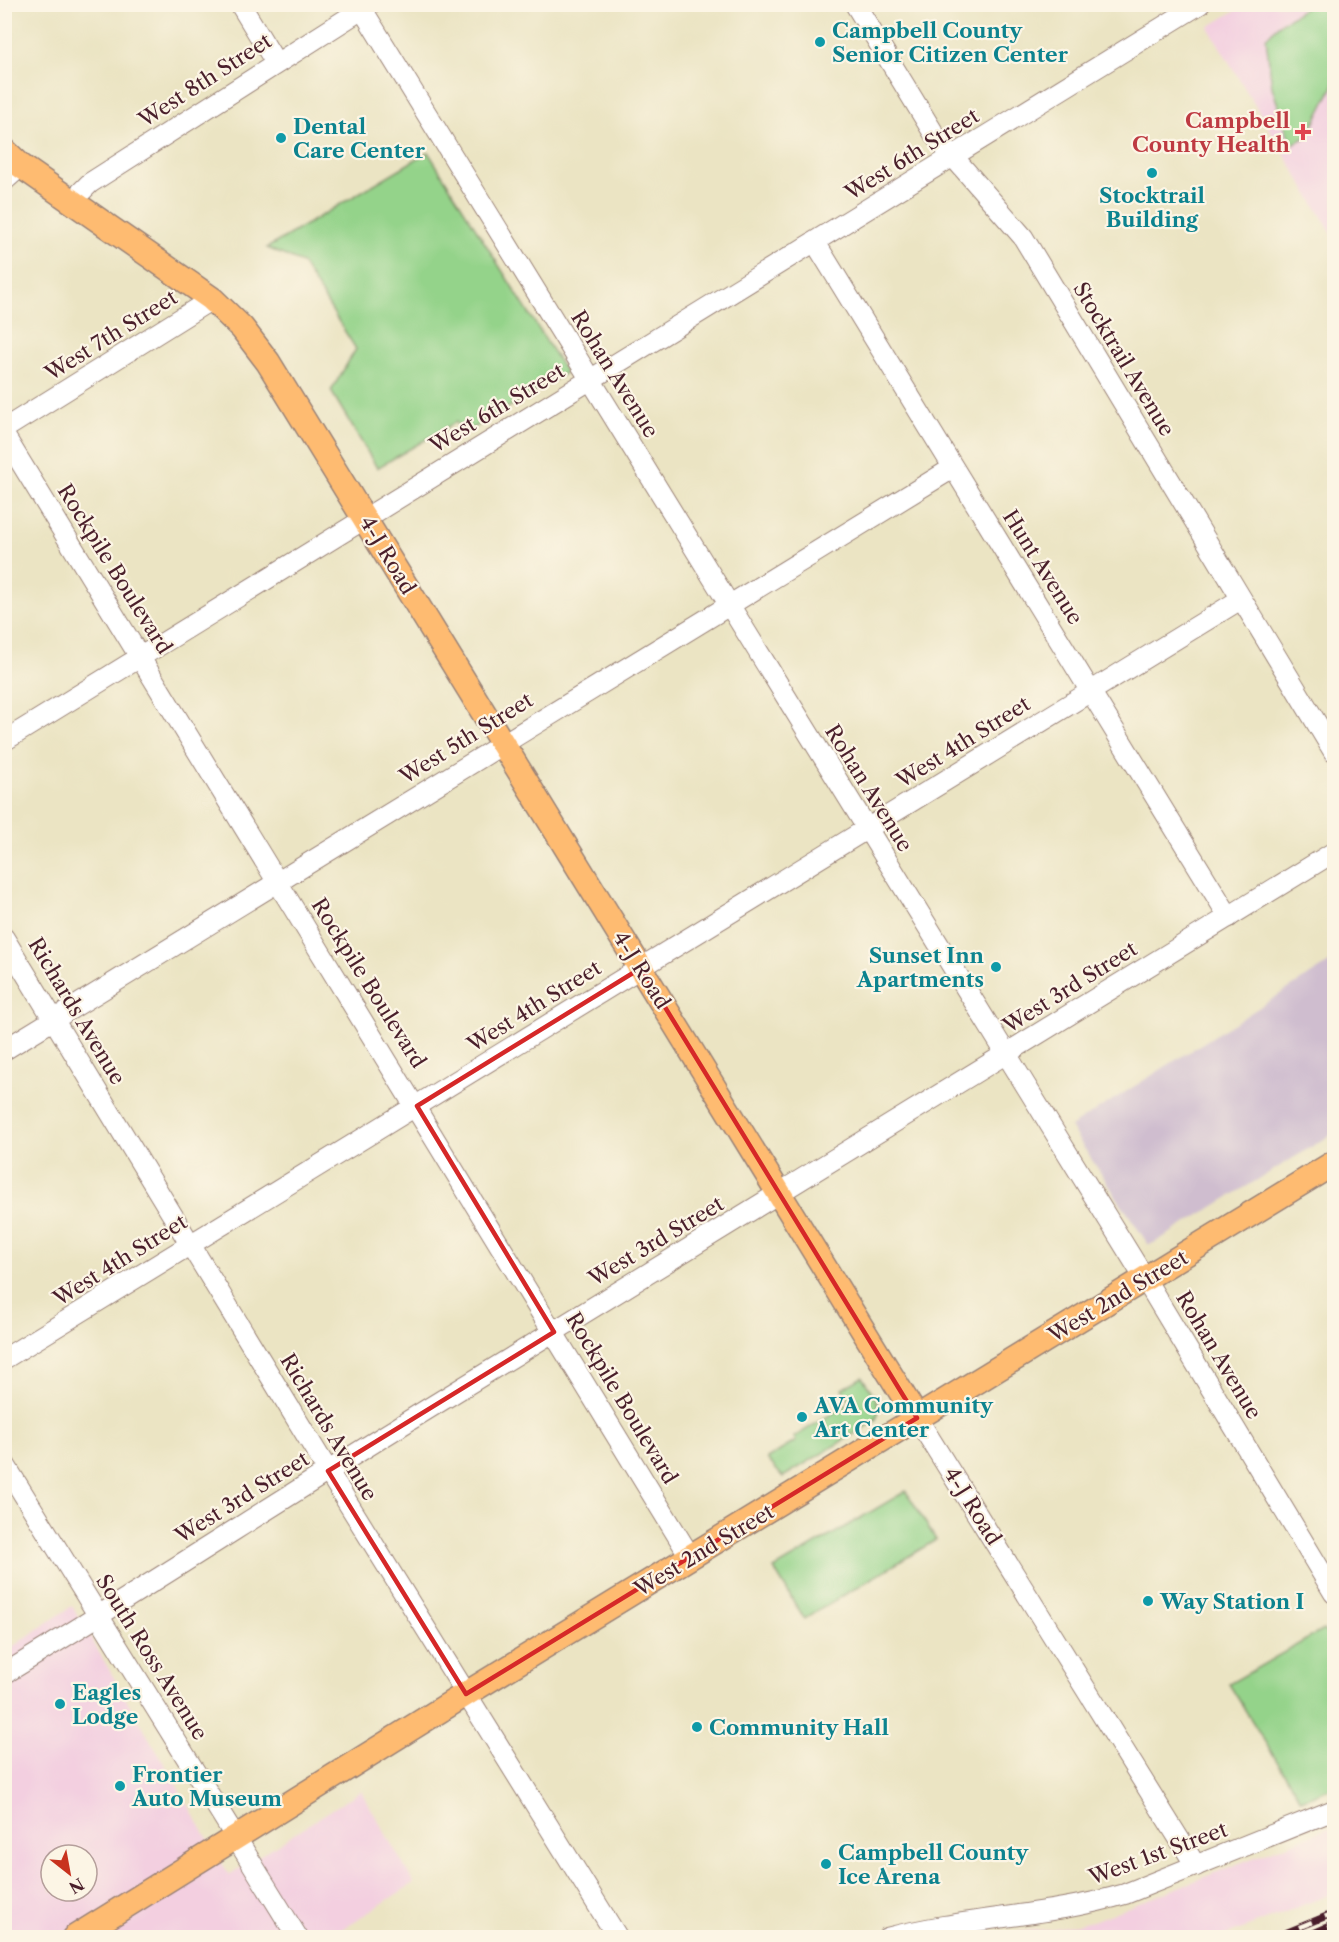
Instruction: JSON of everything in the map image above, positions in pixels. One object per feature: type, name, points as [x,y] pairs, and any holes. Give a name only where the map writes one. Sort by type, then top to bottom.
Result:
[{"type":"main road","name":"4-J Road","points":[[10,166],[71,202],[212,299],[242,328],[268,362],[917,1418]]},
{"type":"main road","name":"West 2nd Street","points":[[74,1938],[466,1694],[1335,1163]]},
{"type":"street","points":[[240,4],[276,63]]},
{"type":"street","name":"Stocktrail Avenue","points":[[855,4],[936,137],[1023,237],[1335,752]]},
{"type":"street","name":"West 6th Street","points":[[4,741],[364,517],[1200,4]]},
{"type":"street","name":"West 8th Street","points":[[71,202],[90,183],[366,7]]},
{"type":"street","name":"Rohan Avenue","points":[[366,7],[728,606],[1145,1279],[1335,1593]]},
{"type":"street","name":"Hunt Avenue","points":[[815,242],[1229,917]]},
{"type":"street","name":"West 7th Street","points":[[4,429],[212,299]]},
{"type":"street","name":"Rockpile Boulevard","points":[[4,435],[417,1106],[691,1558]]},
{"type":"street","name":"West 5th Street","points":[[4,1050],[953,468]]},
{"type":"street","name":"West 4th Street","points":[[4,1359],[1241,599]]},
{"type":"street","name":"West 3rd Street","points":[[4,1674],[99,1617],[328,1471],[1335,852]]},
{"type":"street","name":"Richards Avenue","points":[[4,938],[328,1471],[618,1938]]},
{"type":"street","name":"4-J Road","points":[[917,1418],[1196,1866]]},
{"type":"street","name":"South Ross Avenue","points":[[4,1463],[298,1938]]},
{"type":"street","name":"West 1st Street","points":[[887,1938],[928,1927],[1058,1911],[1095,1903],[1196,1866],[1335,1810]]},
{"type":"highlighted area","points":[[641,968],[917,1418],[466,1694],[328,1471],[554,1332],[417,1106]]},
{"type":"shaded area","name":"Campbell County Health","points":[[1245,5],[1334,5],[1334,237],[1208,27]]},
{"type":"shaded area","points":[[1334,960],[1334,1133],[1154,1243],[1148,1244],[1070,1127]]},
{"type":"shaded area","points":[[72,1606],[229,1875],[361,1791],[414,1883],[330,1937],[5,1938],[5,1652]]},
{"type":"shaded area","points":[[1334,1826],[1334,1893],[1222,1937],[950,1937],[1052,1929],[1093,1921]]},
{"type":"green space","points":[[1311,4],[1334,5],[1334,84],[1308,136],[1291,145],[1272,87],[1266,38],[1278,25]]},
{"type":"green space","points":[[428,152],[565,371],[564,374],[464,434],[456,422],[377,468],[331,391],[356,349],[302,263],[267,248]]},
{"type":"green space","points":[[862,1377],[878,1405],[874,1422],[783,1477],[767,1459],[796,1441],[794,1437],[851,1402],[842,1389]]},
{"type":"green space","points":[[906,1491],[936,1540],[804,1619],[774,1569]]},
{"type":"green space","points":[[1323,1630],[1326,1633],[1332,1630],[1334,1633],[1334,1787],[1301,1800],[1229,1684]]},
{"type":"railway","points":[[1273,1938],[1334,1913]]},
{"type":"railway","points":[[1302,1938],[1334,1924]]},
{"type":"place","name":"Campbell County Senior Citizen Center","points":[[820,42]]},
{"type":"place","name":"Campbell County Health","points":[[1303,132]]},
{"type":"place","name":"Dental Care Center","points":[[281,138]]},
{"type":"place","name":"Stocktrail Building","points":[[1152,173]]},
{"type":"place","name":"Sunset Inn Apartments","points":[[996,967]]},
{"type":"place","name":"AVA Community Art Center","points":[[802,1417]]},
{"type":"place","name":"Way Station I","points":[[1148,1601]]},
{"type":"place","name":"Eagles Lodge","points":[[60,1704]]},
{"type":"place","name":"Community Hall","points":[[697,1727]]},
{"type":"place","name":"Frontier Auto Museum","points":[[120,1786]]},
{"type":"place","name":"Campbell County Ice Arena","points":[[826,1864]]}]
